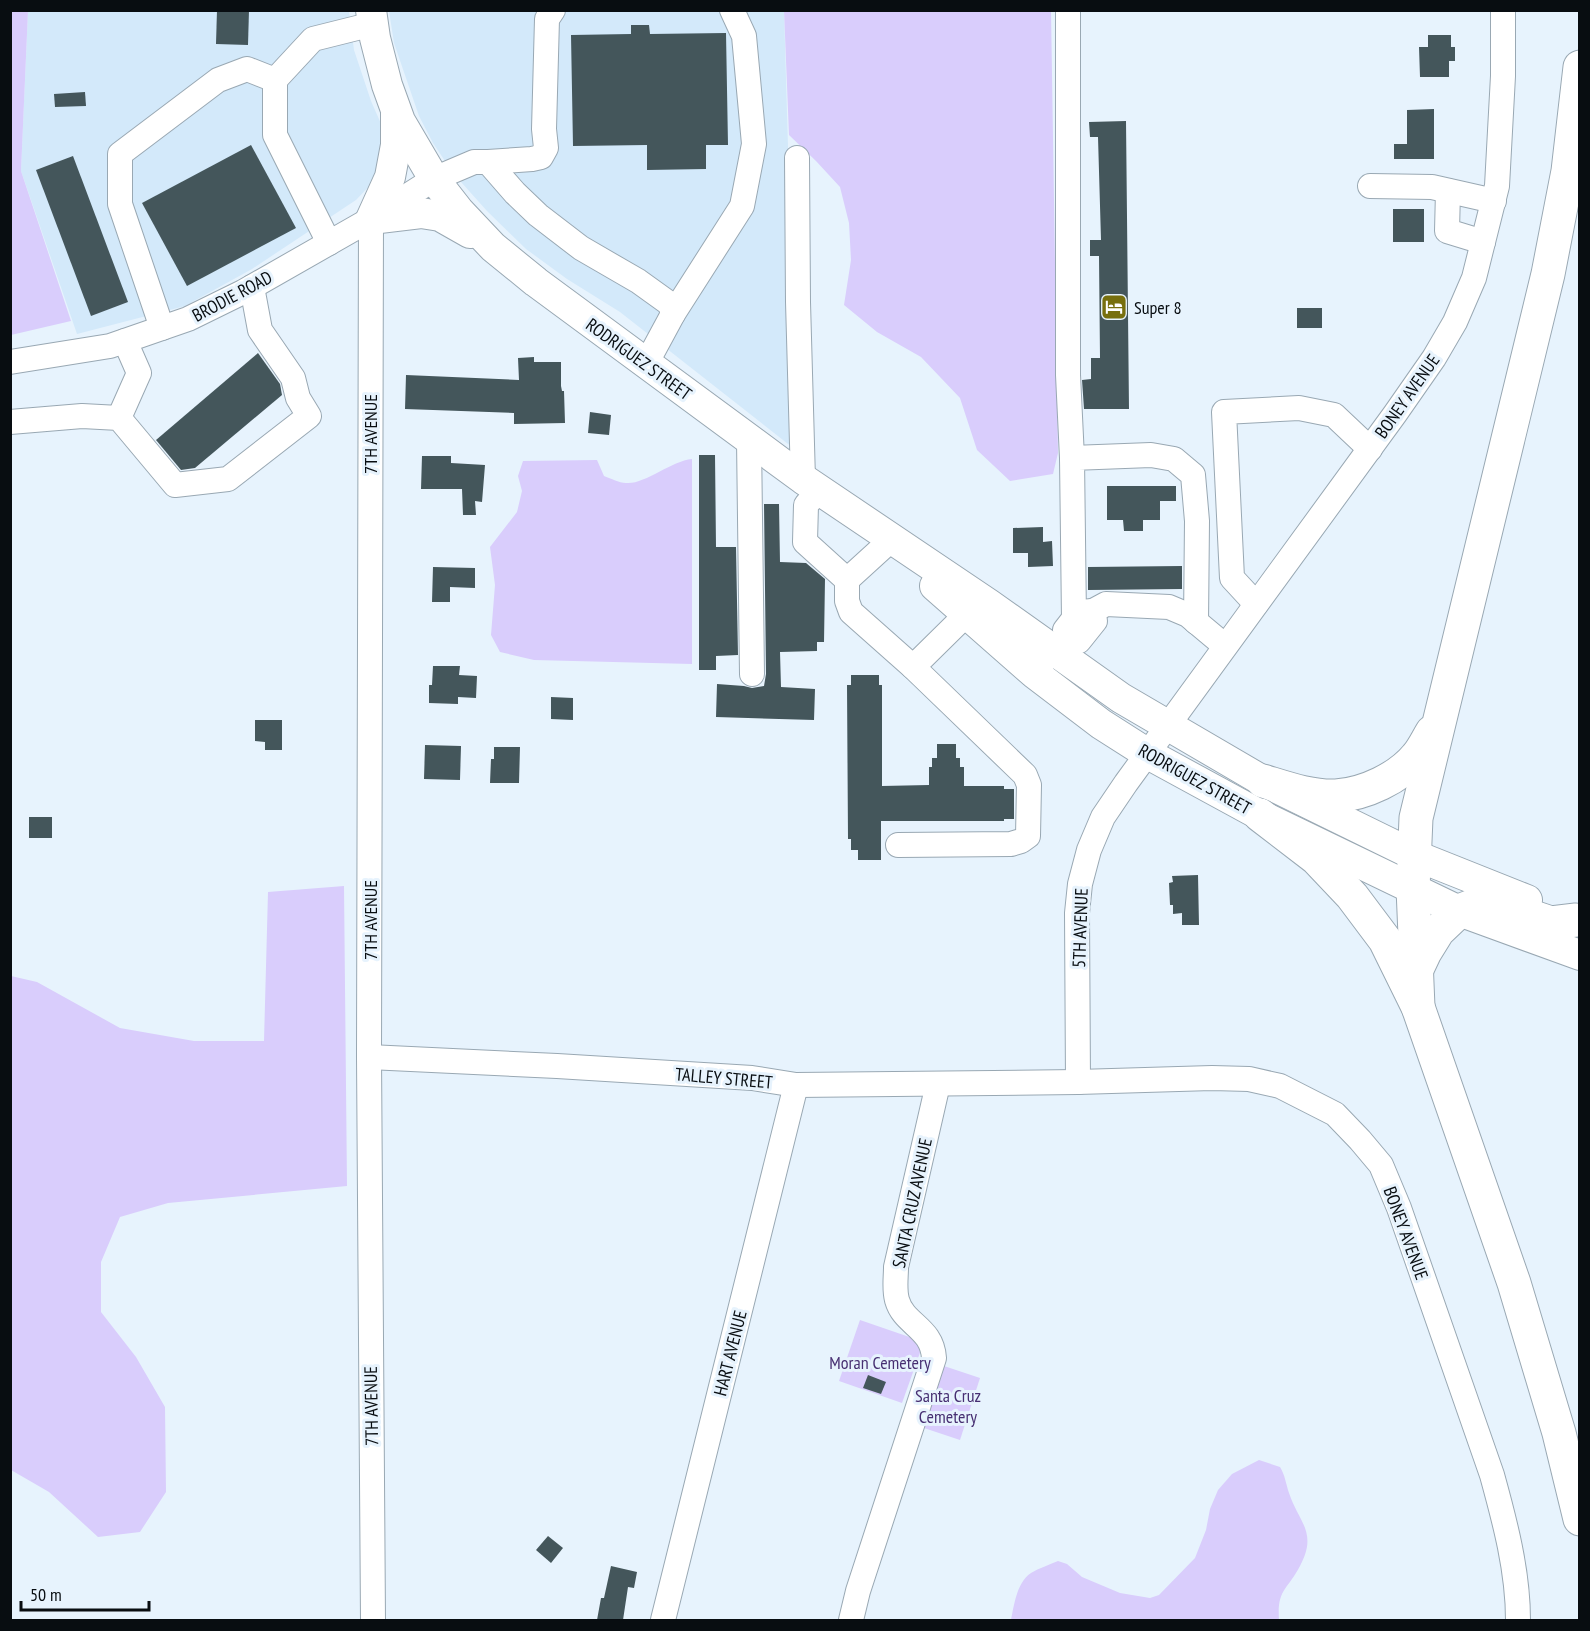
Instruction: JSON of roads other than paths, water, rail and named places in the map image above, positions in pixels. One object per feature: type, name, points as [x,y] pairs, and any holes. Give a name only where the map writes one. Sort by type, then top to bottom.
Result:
[{"type":"highway","points":[[1418,1007],[1413,888],[1416,818],[1548,274],[1568,171],[1580,67]]},
{"type":"highway","points":[[1263,781],[1300,792],[1336,796],[1385,781],[1405,769],[1418,755],[1443,712]]},
{"type":"highway","points":[[1260,815],[1316,858],[1352,896],[1385,940],[1404,975],[1418,1007],[1514,1283],[1559,1433],[1580,1519]]},
{"type":"highway","points":[[1417,969],[1438,931],[1459,911],[1485,901],[1551,923],[1578,920]]},
{"type":"main road","name":"RODRIGUEZ STREET","points":[[372,17],[387,85],[400,121],[434,179],[459,211],[493,247],[646,364],[890,541],[975,608],[1034,673],[1101,724],[1148,754],[1260,815],[1459,911],[1580,955]]},
{"type":"main road","points":[[371,219],[390,177],[394,160],[396,109]]},
{"type":"main road","points":[[371,219],[421,213],[440,216],[493,247]]},
{"type":"main road","name":"RODRIGUEZ STREET","points":[[975,608],[1072,630],[1121,698],[1263,781],[1414,855],[1578,920]]},
{"type":"street","name":"BRODIE ROAD","points":[[10,362],[110,346],[188,319],[252,287],[371,219],[434,179],[474,162],[541,157],[546,148],[544,129],[547,19],[553,10]]},
{"type":"street","points":[[646,364],[673,314],[742,206],[754,144],[744,36],[732,10]]},
{"type":"street","points":[[1068,10],[1068,375],[1072,458],[1072,630]]},
{"type":"street","name":"BONEY AVENUE","points":[[1167,725],[1370,449],[1434,358],[1455,322],[1474,278],[1497,186],[1501,129],[1503,10]]},
{"type":"street","points":[[329,243],[275,135],[275,80],[314,39],[372,17]]},
{"type":"street","points":[[162,328],[120,204],[120,154],[218,80],[247,69],[275,80]]},
{"type":"street","points":[[797,158],[798,302],[811,484],[804,524],[805,542],[847,580]]},
{"type":"street","points":[[488,162],[538,215],[580,248],[638,281],[670,304],[673,314]]},
{"type":"street","points":[[1370,186],[1432,187],[1494,201]]},
{"type":"street","points":[[1448,191],[1447,231],[1483,242]]},
{"type":"street","name":"7TH AVENUE","points":[[371,219],[369,1057],[373,1620]]},
{"type":"street","points":[[10,422],[82,416],[119,418],[176,485],[228,479],[309,416],[298,398],[293,378],[260,330],[252,287]]},
{"type":"street","points":[[119,418],[139,373],[125,341]]},
{"type":"street","points":[[1256,604],[1232,578],[1224,412],[1299,408],[1334,415],[1370,449]]},
{"type":"street","points":[[749,440],[752,674]]},
{"type":"street","points":[[1072,458],[1151,455],[1174,459],[1193,475],[1197,521],[1196,622]]},
{"type":"street","points":[[890,541],[847,580],[847,602],[851,612],[913,667],[1025,775],[1029,785],[1028,836],[1021,841],[1011,844],[898,845]]},
{"type":"street","points":[[1034,673],[1072,630],[1106,604],[1169,607],[1188,615],[1225,646]]},
{"type":"street","points":[[913,667],[975,608]]},
{"type":"street","name":"5TH AVENUE","points":[[1078,1082],[1077,913],[1080,884],[1089,850],[1103,817],[1167,725]]},
{"type":"street","name":"TALLEY STREET","points":[[369,1057],[752,1078],[796,1085],[1078,1082]]},
{"type":"street","name":"BONEY AVENUE","points":[[1078,1082],[1212,1078],[1249,1079],[1280,1086],[1335,1114],[1381,1165],[1399,1208],[1492,1475],[1512,1558],[1518,1620]]},
{"type":"street","name":"SANTA CRUZ AVENUE","points":[[851,1620],[872,1546],[934,1358],[933,1346],[929,1337],[905,1315],[897,1301],[895,1285],[896,1267],[938,1084]]},
{"type":"street","name":"HART AVENUE","points":[[663,1620],[796,1085]]},
{"type":"place","name":"Super 8","points":[[1114,307]]},
{"type":"park label","name":"Moran Cemetery","points":[[880,1362]]},
{"type":"park label","name":"Santa Cruz Cemetery","points":[[948,1405]]}]
